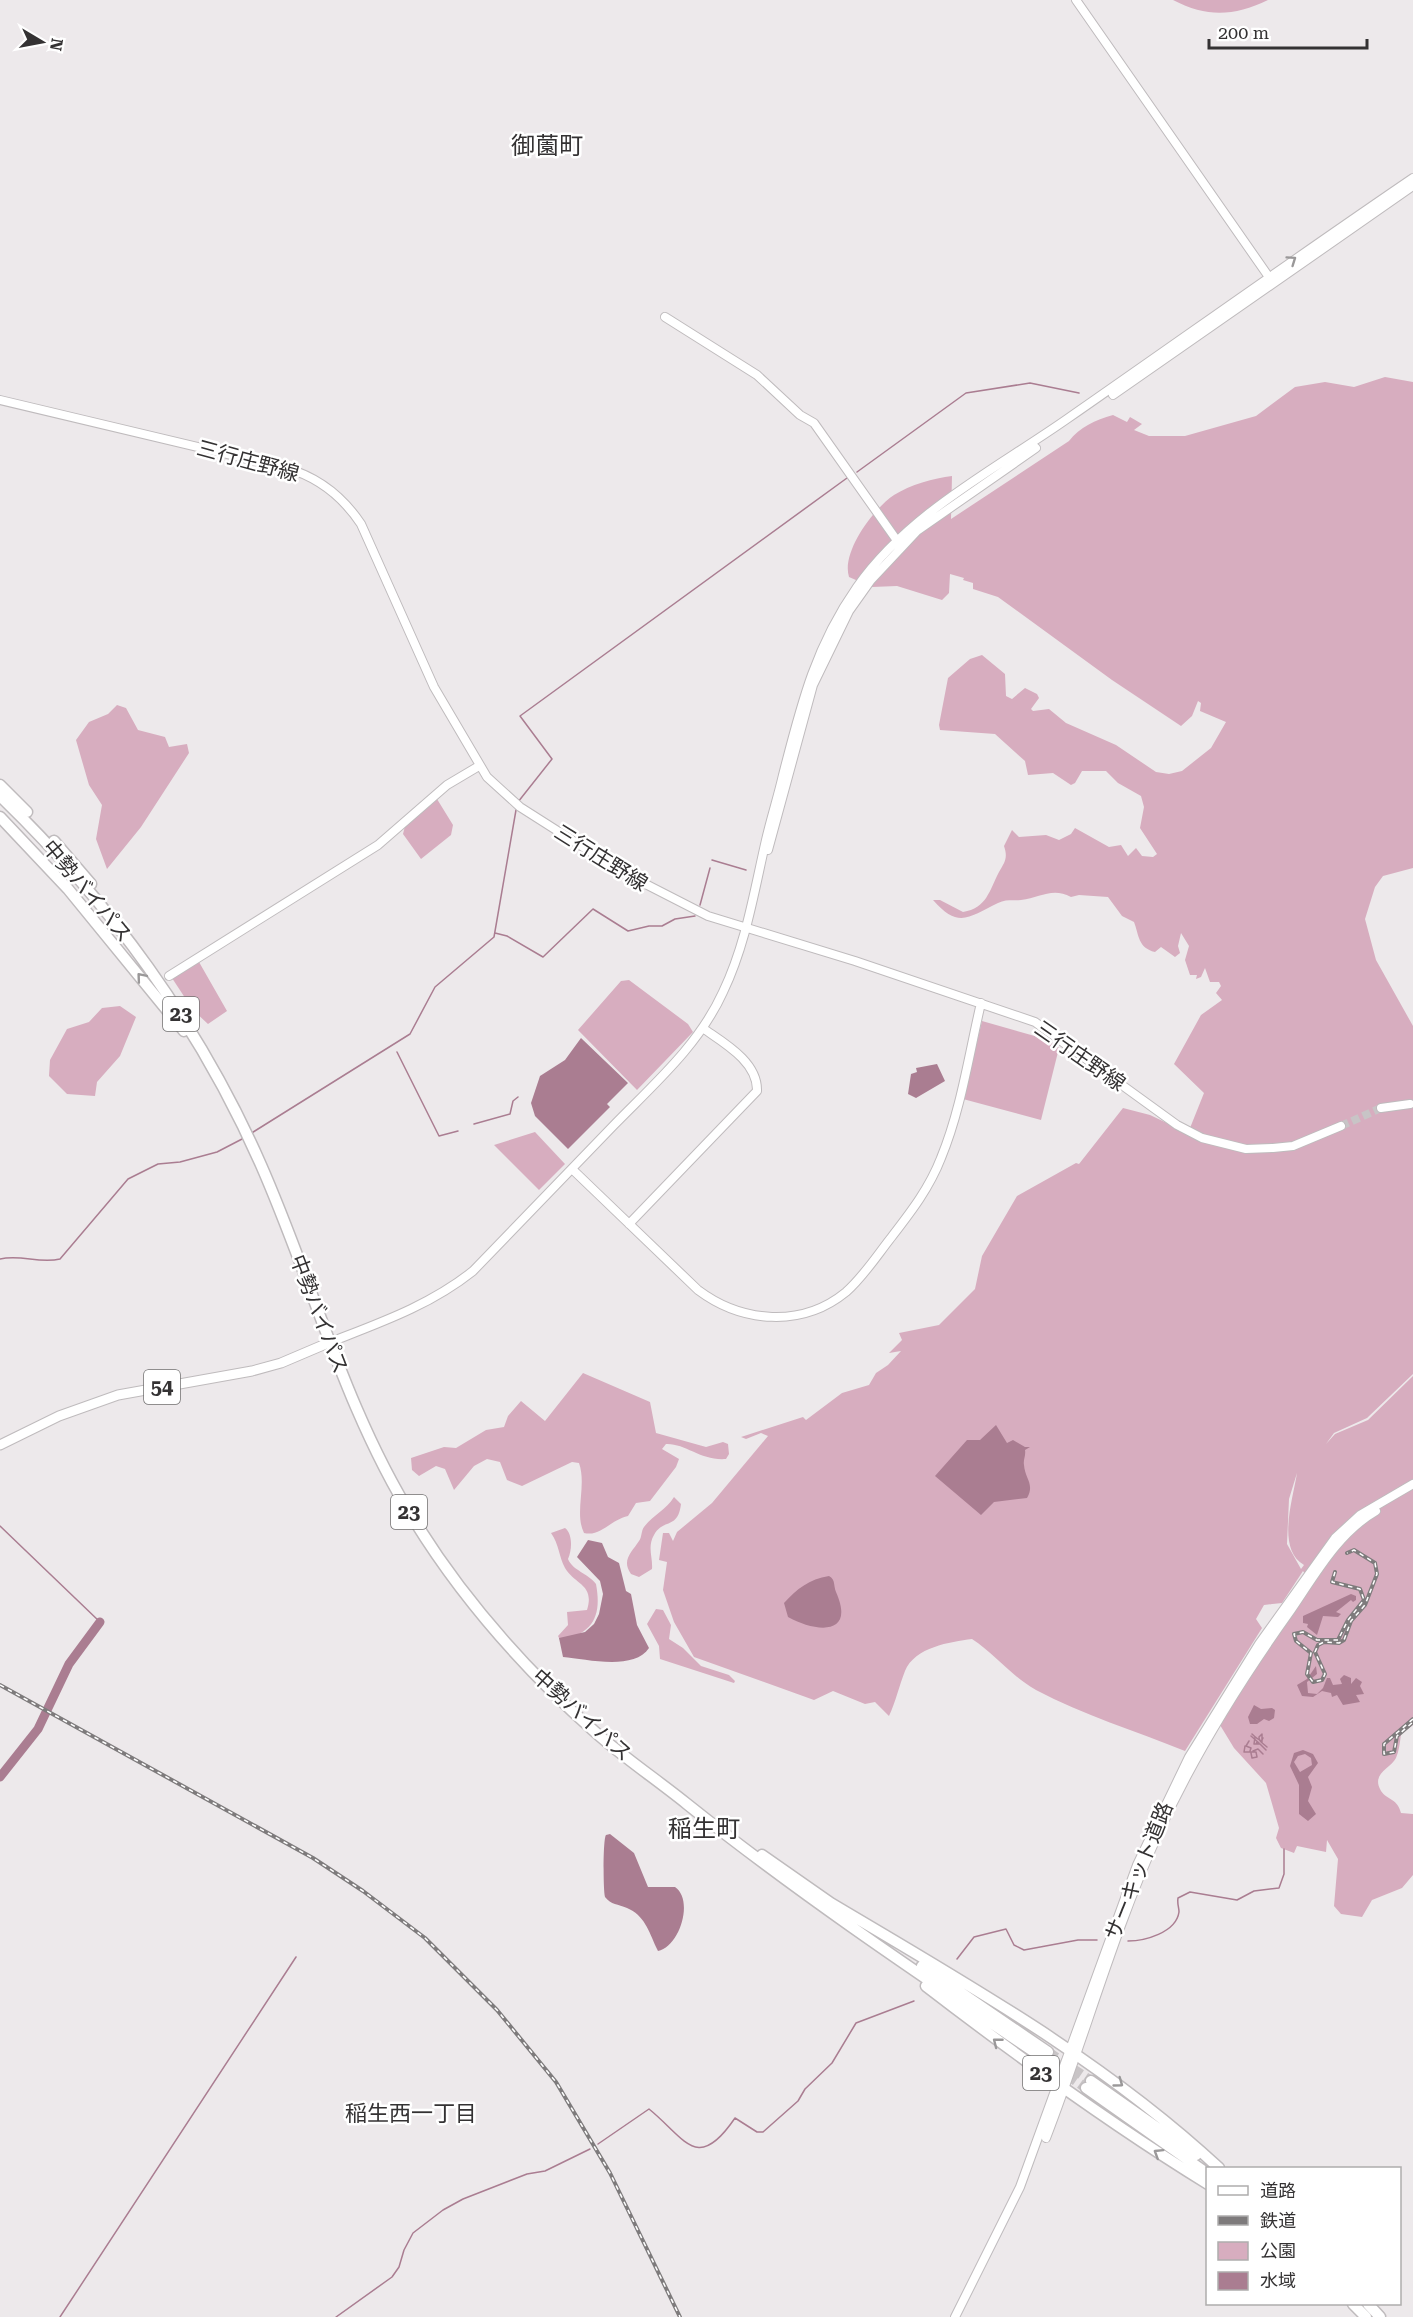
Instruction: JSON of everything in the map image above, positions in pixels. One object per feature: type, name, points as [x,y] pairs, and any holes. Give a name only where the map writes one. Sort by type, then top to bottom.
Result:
[{"type":"highway","name":"23","points":[[0,785],[94,892]]},
{"type":"highway","name":"中勢バイパス","points":[[0,796],[94,892],[180,1012],[242,1125],[277,1204],[328,1343],[370,1441],[413,1520],[465,1593],[524,1661],[593,1730],[680,1799],[777,1875],[883,1950],[1046,2055],[680,1799]]},
{"type":"highway","points":[[0,817],[68,889],[178,1023],[218,1080]]},
{"type":"highway","name":"23","points":[[829,1902],[1002,2005],[1074,2053]]},
{"type":"highway","name":"23","points":[[883,1950],[1017,2058],[1206,2183]]},
{"type":"highway","points":[[1074,2053],[1157,2113],[1217,2167]]},
{"type":"highway","name":"23","points":[[1206,2172],[1089,2084],[1211,2167]]},
{"type":"highway","points":[[1354,2305],[1366,2317]]},
{"type":"highway","points":[[1369,2305],[1380,2317]]},
{"type":"main road","name":"54","points":[[0,1445],[58,1416],[118,1395],[252,1371],[282,1363],[328,1343]]},
{"type":"street","points":[[1076,0],[1271,280]]},
{"type":"street","points":[[328,1343],[416,1308],[455,1285],[472,1271],[704,1029],[726,988],[746,928],[758,878],[771,841],[810,696],[821,665],[855,602],[899,543],[1413,178]]},
{"type":"street","points":[[1271,280],[1413,186]]},
{"type":"street","points":[[665,317],[749,369],[800,415],[814,423],[899,543]]},
{"type":"street","name":"三行庄野線","points":[[0,400],[286,468],[313,479],[331,490],[352,511],[361,524],[434,687],[479,766],[516,805],[643,884],[708,916],[1042,1025],[1177,1125],[1209,1140],[1246,1149],[1293,1146],[1341,1126]]},
{"type":"street","points":[[169,976],[378,845],[447,785],[479,766]]},
{"type":"street","points":[[572,1169],[698,1290],[732,1310],[761,1317],[784,1317],[815,1310],[838,1297],[867,1269],[929,1186],[943,1155],[981,1004]]},
{"type":"street","points":[[629,1224],[757,1091],[756,1082],[744,1060],[704,1029]]},
{"type":"street","points":[[1380,1108],[1394,1104],[1410,1104]]},
{"type":"street","name":"サーキット道路","points":[[1074,2053],[1137,1865],[1185,1766],[1213,1715],[1273,1623],[1335,1538],[1360,1515],[1413,1484]]},
{"type":"street","name":"サーキット道路","points":[[1074,2053],[1159,1832],[1224,1708],[1336,1546],[1370,1515],[1413,1490]]},
{"type":"street","points":[[960,2316],[966,2299],[1017,2202],[1074,2053]]},
{"type":"green space","points":[[1173,0],[1268,0],[1244,9],[1221,13],[1198,10]]},
{"type":"green space","points":[[1385,377],[1413,382],[1413,868],[1383,876],[1375,887],[1365,919],[1376,960],[1413,1026],[1413,1374],[1367,1418],[1334,1433],[1326,1444],[1335,1434],[1368,1420],[1413,1376],[1413,1725],[1401,1734],[1396,1758],[1380,1775],[1378,1783],[1382,1793],[1397,1804],[1401,1813],[1413,1814],[1413,1875],[1402,1888],[1372,1900],[1362,1917],[1341,1914],[1334,1906],[1338,1859],[1327,1840],[1326,1852],[1297,1846],[1294,1853],[1281,1848],[1276,1838],[1279,1828],[1266,1783],[1234,1748],[1220,1725],[1305,1574],[1303,1571],[1282,1603],[1264,1605],[1256,1619],[1262,1628],[1185,1751],[1091,1715],[1036,1690],[972,1639],[934,1647],[917,1656],[905,1671],[889,1716],[875,1702],[865,1704],[833,1691],[814,1700],[694,1657],[674,1622],[663,1590],[667,1562],[659,1560],[663,1533],[669,1533],[673,1541],[677,1532],[712,1503],[768,1436],[761,1433],[746,1439],[741,1437],[803,1417],[806,1420],[842,1393],[869,1385],[876,1373],[888,1365],[901,1351],[889,1353],[902,1340],[899,1333],[939,1325],[975,1289],[982,1256],[1017,1196],[1076,1163],[1079,1164],[1123,1108],[1150,1115],[1188,1133],[1204,1093],[1174,1064],[1201,1015],[1222,1000],[1216,993],[1221,986],[1219,982],[1210,982],[1205,968],[1201,977],[1196,979],[1197,975],[1190,975],[1185,960],[1189,946],[1181,933],[1178,946],[1180,953],[1175,957],[1161,947],[1155,952],[1149,950],[1142,944],[1134,922],[1122,916],[1108,897],[1079,895],[1071,897],[1052,893],[1001,902],[965,918],[950,915],[933,900],[940,900],[963,912],[982,903],[1004,863],[1006,854],[1004,846],[1012,830],[1019,837],[1046,835],[1059,840],[1071,834],[1075,828],[1109,847],[1121,845],[1128,856],[1136,848],[1142,856],[1153,857],[1157,854],[1140,828],[1144,807],[1141,796],[1118,783],[1106,771],[1082,771],[1075,783],[1071,785],[1053,773],[1028,775],[1025,761],[995,734],[940,730],[948,678],[970,659],[982,655],[1005,674],[1006,696],[1012,699],[1025,688],[1037,694],[1039,698],[1031,709],[1033,711],[1049,709],[1066,723],[1116,745],[1156,772],[1169,774],[1182,771],[1211,748],[1226,722],[1200,711],[1201,703],[1198,701],[1192,716],[1181,726],[1112,680],[998,597],[973,589],[973,583],[963,580],[964,578],[950,574],[949,593],[942,600],[897,586],[872,587],[849,577],[848,567],[854,543],[877,510],[894,495],[907,488],[922,482],[952,476],[951,519],[1069,441],[1083,428],[1113,415],[1127,422],[1130,417],[1142,424],[1134,430],[1149,436],[1185,436],[1256,416],[1295,387],[1325,382],[1354,387]],"holes":[[[1297,1473],[1290,1509],[1288,1536],[1295,1558],[1304,1565],[1301,1569],[1287,1544],[1289,1499]]]},
{"type":"green space","points":[[117,705],[126,708],[138,730],[165,737],[169,747],[187,744],[189,753],[141,827],[107,869],[96,839],[102,805],[89,785],[76,740],[89,722],[108,714]]},
{"type":"green space","points":[[437,799],[453,825],[451,835],[421,859],[403,834],[405,826]]},
{"type":"green space","points":[[199,962],[227,1011],[208,1024],[193,1010],[172,978]]},
{"type":"green space","points":[[629,980],[688,1024],[693,1032],[637,1090],[578,1030],[621,981]]},
{"type":"green space","points":[[120,1006],[136,1017],[120,1056],[97,1082],[95,1096],[67,1094],[49,1076],[50,1060],[67,1029],[89,1022],[102,1008]]},
{"type":"green space","points":[[982,1021],[1049,1040],[1059,1048],[1041,1120],[963,1099]]},
{"type":"green space","points":[[535,1132],[565,1164],[539,1190],[494,1145]]},
{"type":"green space","points":[[583,1373],[650,1402],[656,1433],[706,1447],[723,1442],[728,1444],[729,1454],[726,1459],[717,1459],[680,1446],[666,1444],[662,1449],[679,1459],[676,1467],[650,1501],[636,1503],[628,1516],[590,1534],[584,1533],[581,1525],[582,1481],[579,1463],[572,1462],[522,1486],[507,1480],[500,1462],[487,1459],[474,1466],[454,1490],[445,1469],[436,1466],[419,1476],[412,1470],[411,1458],[444,1447],[456,1448],[486,1430],[504,1427],[508,1416],[521,1401],[545,1421]]},
{"type":"green space","points":[[674,1497],[681,1504],[679,1512],[674,1521],[658,1530],[652,1539],[652,1569],[639,1577],[631,1574],[627,1560],[640,1539],[643,1529]]},
{"type":"green space","points":[[565,1528],[571,1542],[568,1559],[573,1566],[596,1584],[598,1605],[593,1622],[587,1628],[560,1640],[558,1636],[568,1625],[567,1612],[587,1610],[589,1601],[586,1590],[565,1568],[551,1533]]},
{"type":"green space","points":[[656,1609],[663,1610],[671,1625],[669,1639],[683,1648],[701,1666],[729,1675],[735,1681],[734,1683],[660,1659],[659,1646],[647,1624]]},
{"type":"water","points":[[581,1038],[628,1083],[607,1104],[610,1107],[568,1149],[535,1116],[531,1103],[540,1076],[565,1060]]},
{"type":"water","points":[[937,1064],[945,1081],[916,1098],[908,1094],[911,1074],[917,1072],[916,1068]]},
{"type":"water","points":[[996,1425],[1007,1443],[1013,1440],[1025,1447],[1030,1447],[1025,1450],[1024,1463],[1030,1489],[1027,1498],[994,1502],[981,1515],[935,1476],[967,1440],[980,1440]]},
{"type":"water","points":[[588,1540],[602,1543],[608,1557],[619,1563],[626,1591],[631,1594],[637,1625],[649,1648],[642,1655],[632,1659],[609,1662],[563,1657],[559,1638],[585,1632],[594,1624],[599,1614],[603,1594],[600,1581],[577,1557]]},
{"type":"water","points":[[829,1576],[834,1581],[841,1607],[841,1617],[837,1624],[820,1628],[788,1617],[784,1603],[789,1598],[809,1582]]},
{"type":"water","points":[[1351,1594],[1356,1596],[1356,1600],[1353,1602],[1351,1600],[1336,1612],[1341,1614],[1338,1617],[1323,1616],[1317,1635],[1307,1627],[1308,1624],[1303,1623],[1303,1616]]},
{"type":"water","points":[[1316,1666],[1317,1674],[1307,1682],[1308,1693],[1317,1694],[1323,1688],[1327,1678],[1330,1678],[1333,1685],[1342,1684],[1340,1679],[1344,1675],[1351,1678],[1351,1684],[1356,1678],[1362,1682],[1360,1686],[1364,1694],[1356,1695],[1360,1702],[1343,1705],[1337,1695],[1332,1697],[1331,1693],[1322,1691],[1313,1697],[1302,1696],[1297,1685],[1307,1679]]},
{"type":"water","points":[[1254,1705],[1261,1709],[1272,1708],[1275,1710],[1274,1718],[1250,1724],[1248,1717]]},
{"type":"water","points":[[1303,1750],[1313,1754],[1318,1763],[1308,1777],[1312,1787],[1308,1801],[1316,1814],[1308,1821],[1299,1814],[1299,1785],[1290,1766],[1294,1753]],"holes":[[[1305,1754],[1311,1758],[1312,1765],[1300,1772],[1294,1762],[1298,1756]]]},
{"type":"water","points":[[610,1834],[634,1853],[648,1887],[675,1887],[681,1893],[684,1912],[682,1922],[673,1941],[658,1951],[638,1915],[612,1903],[605,1897],[604,1845],[606,1835]]},
{"type":"waterway","points":[[857,472],[966,393],[1030,383],[1079,393]]},
{"type":"waterway","points":[[518,802],[552,759],[520,716],[847,478]]},
{"type":"waterway","points":[[250,1134],[410,1034],[435,987],[494,937],[516,810]]},
{"type":"waterway","points":[[712,860],[746,870]]},
{"type":"waterway","points":[[700,905],[710,868]]},
{"type":"waterway","points":[[495,933],[507,936],[543,957],[593,909],[628,931],[649,926],[662,926],[675,919],[695,916]]},
{"type":"waterway","points":[[397,1052],[439,1136],[458,1131]]},
{"type":"waterway","points":[[474,1124],[510,1114],[513,1101],[518,1097]]},
{"type":"waterway","points":[[0,1259],[60,1259],[128,1179],[158,1164],[180,1162],[217,1152],[244,1138]]},
{"type":"waterway","points":[[0,1526],[100,1622]]},
{"type":"waterway","points":[[0,1777],[38,1729],[69,1664],[100,1622]]},
{"type":"waterway","points":[[1252,1734],[1259,1740],[1261,1741],[1262,1734],[1259,1737],[1259,1740],[1262,1742]]},
{"type":"waterway","points":[[1251,1736],[1259,1743]]},
{"type":"waterway","points":[[1255,1737],[1254,1744],[1259,1744]]},
{"type":"waterway","points":[[1263,1738],[1261,1742],[1267,1747]]},
{"type":"waterway","points":[[1246,1746],[1249,1741]]},
{"type":"waterway","points":[[1257,1742],[1256,1744],[1258,1743]]},
{"type":"waterway","points":[[1260,1744],[1266,1750]]},
{"type":"waterway","points":[[1245,1746],[1244,1752],[1256,1752],[1257,1757],[1252,1758],[1251,1753]]},
{"type":"waterway","points":[[1246,1746],[1251,1748],[1250,1751]]},
{"type":"waterway","points":[[1253,1751],[1258,1749],[1263,1754]]},
{"type":"waterway","points":[[1128,1941],[1150,1937],[1166,1930],[1177,1919],[1178,1898],[1190,1892],[1237,1900],[1254,1891],[1279,1888],[1284,1874],[1284,1849]]},
{"type":"waterway","points":[[957,1959],[974,1937],[1006,1929],[1014,1945],[1024,1950],[1078,1940],[1097,1940]]},
{"type":"waterway","points":[[60,2317],[296,1957]]},
{"type":"waterway","points":[[598,2144],[649,2109],[691,2145],[701,2147],[711,2144],[722,2135],[735,2118],[757,2132],[763,2132],[798,2101],[805,2089],[832,2063],[856,2023],[914,2001]]},
{"type":"waterway","points":[[336,2317],[392,2277],[399,2267],[404,2250],[413,2233],[443,2210],[463,2199],[527,2174],[545,2171],[590,2149]]},
{"type":"tunnel","points":[[1341,1126],[1381,1108]]},
{"type":"tunnel","points":[[1048,2052],[1091,2081]]},
{"type":"tunnel","points":[[1043,2058],[1086,2088]]},
{"type":"railway","points":[[1335,1572],[1332,1582],[1360,1589],[1364,1600],[1348,1620],[1338,1640],[1317,1640],[1303,1632],[1294,1634],[1296,1641],[1311,1653],[1307,1674],[1313,1682],[1322,1680],[1325,1674],[1315,1652],[1318,1645],[1324,1642],[1339,1643],[1344,1640],[1351,1621],[1365,1605],[1377,1574],[1375,1563],[1354,1550],[1347,1553]]},
{"type":"railway","points":[[0,1685],[313,1858],[363,1891],[425,1938],[497,2010],[556,2082],[610,2173],[680,2317]]},
{"type":"railway","points":[[1413,1719],[1384,1744],[1384,1754],[1394,1752],[1397,1736],[1413,1722]]},
{"type":"district","name":"御薗町","points":[[547,146]]},
{"type":"district","name":"稲生町","points":[[704,1829]]},
{"type":"district","name":"稲生西一丁目","points":[[411,2113]]}]
